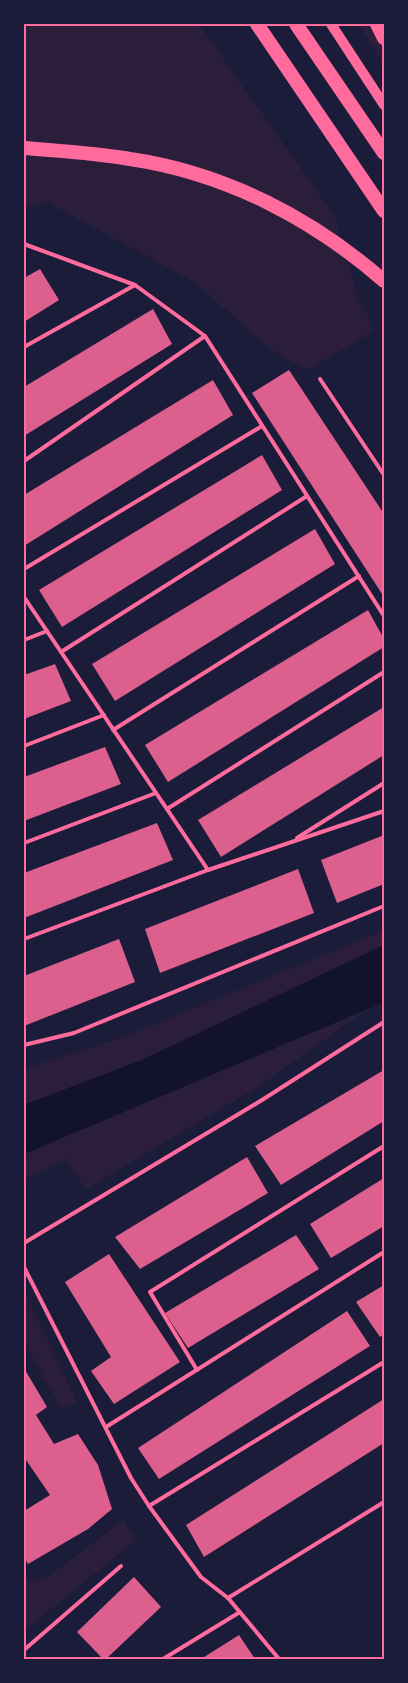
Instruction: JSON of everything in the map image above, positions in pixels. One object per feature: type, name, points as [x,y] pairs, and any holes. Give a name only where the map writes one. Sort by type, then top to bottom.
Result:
[{"type":"highway","points":[[256,24],[384,211]]},
{"type":"highway","points":[[296,24],[384,154]]},
{"type":"highway","points":[[24,148],[132,159],[179,170],[230,186],[276,204],[336,242],[384,281]]},
{"type":"main road","points":[[256,24],[384,216]]},
{"type":"main road","points":[[331,24],[384,105]]},
{"type":"lane","points":[[24,244],[135,285],[205,336],[384,616]]},
{"type":"lane","points":[[24,347],[135,285]]},
{"type":"lane","points":[[24,461],[205,336]]},
{"type":"lane","points":[[320,379],[384,475]]},
{"type":"lane","points":[[24,568],[262,426]]},
{"type":"lane","points":[[61,652],[307,496]]},
{"type":"lane","points":[[113,730],[359,576]]},
{"type":"lane","points":[[24,597],[208,870]]},
{"type":"lane","points":[[24,640],[47,631]]},
{"type":"lane","points":[[167,809],[384,672]]},
{"type":"lane","points":[[24,746],[104,715]]},
{"type":"lane","points":[[292,842],[384,783]]},
{"type":"lane","points":[[24,843],[156,793]]},
{"type":"lane","points":[[24,939],[208,870],[384,811]]},
{"type":"lane","points":[[24,1045],[74,1033],[384,906]]},
{"type":"lane","points":[[24,1243],[262,1100],[384,1022]]},
{"type":"lane","points":[[197,1370],[150,1292],[384,1146]]},
{"type":"lane","points":[[106,1427],[384,1252]]},
{"type":"lane","points":[[24,1266],[131,1478],[149,1506],[201,1577],[228,1598],[279,1659]]},
{"type":"lane","points":[[149,1506],[384,1362]]},
{"type":"lane","points":[[228,1598],[384,1502]]},
{"type":"lane","points":[[24,1650],[121,1566]]},
{"type":"lane","points":[[163,1659],[240,1612]]},
{"type":"shaded area","points":[[24,24],[199,24],[334,215],[358,298],[376,330],[308,370],[273,351],[194,282],[47,202],[24,208]]},
{"type":"shaded area","points":[[358,24],[384,24],[384,64]]},
{"type":"shaded area","points":[[384,930],[384,945],[142,1060],[24,1105],[24,1069],[126,1036]]},
{"type":"shaded area","points":[[384,945],[384,1002],[24,1154],[24,1105],[142,1060]]},
{"type":"shaded area","points":[[366,1010],[258,1087],[86,1189],[66,1159],[24,1180],[24,1154]]},
{"type":"shaded area","points":[[24,1290],[77,1402],[62,1409],[24,1343]]},
{"type":"shaded area","points":[[123,1520],[136,1540],[24,1631],[24,1574],[31,1582],[51,1575]]},
{"type":"building","points":[[40,269],[59,300],[24,322],[24,278]]},
{"type":"building","points":[[153,309],[172,344],[24,436],[24,387]]},
{"type":"building","points":[[289,370],[384,514],[384,597],[252,393]]},
{"type":"building","points":[[213,380],[233,415],[24,546],[24,495]]},
{"type":"building","points":[[262,455],[282,490],[62,627],[39,590]]},
{"type":"building","points":[[315,529],[335,564],[115,701],[92,664]]},
{"type":"building","points":[[368,610],[384,639],[384,647],[168,782],[145,745]]},
{"type":"building","points":[[55,664],[71,701],[24,719],[24,675]]},
{"type":"building","points":[[384,707],[384,755],[221,857],[198,820]]},
{"type":"building","points":[[105,747],[121,784],[24,821],[24,777]]},
{"type":"building","points":[[157,823],[173,860],[24,918],[24,873]]},
{"type":"building","points":[[384,835],[384,884],[337,903],[321,860]]},
{"type":"building","points":[[298,869],[314,913],[160,973],[145,929]]},
{"type":"building","points":[[119,939],[135,982],[24,1026],[24,976]]},
{"type":"building","points":[[384,1070],[384,1121],[281,1185],[255,1146]]},
{"type":"building","points":[[247,1157],[268,1193],[140,1269],[115,1237]]},
{"type":"building","points":[[384,1178],[384,1226],[331,1258],[310,1224]]},
{"type":"building","points":[[296,1235],[319,1269],[188,1348],[165,1313]]},
{"type":"building","points":[[109,1254],[180,1362],[114,1404],[91,1371],[111,1357],[65,1282]]},
{"type":"building","points":[[384,1285],[384,1334],[380,1337],[356,1302]]},
{"type":"building","points":[[347,1311],[370,1346],[159,1479],[138,1448]]},
{"type":"building","points":[[24,1368],[47,1407],[36,1415],[54,1444],[78,1434],[98,1465],[112,1509],[88,1529],[28,1564],[24,1557],[24,1511],[50,1495],[24,1457]]},
{"type":"building","points":[[384,1399],[384,1443],[204,1557],[186,1525]]},
{"type":"building","points":[[134,1577],[161,1607],[106,1659],[103,1659],[77,1632]]},
{"type":"building","points":[[239,1635],[255,1659],[201,1659]]}]
